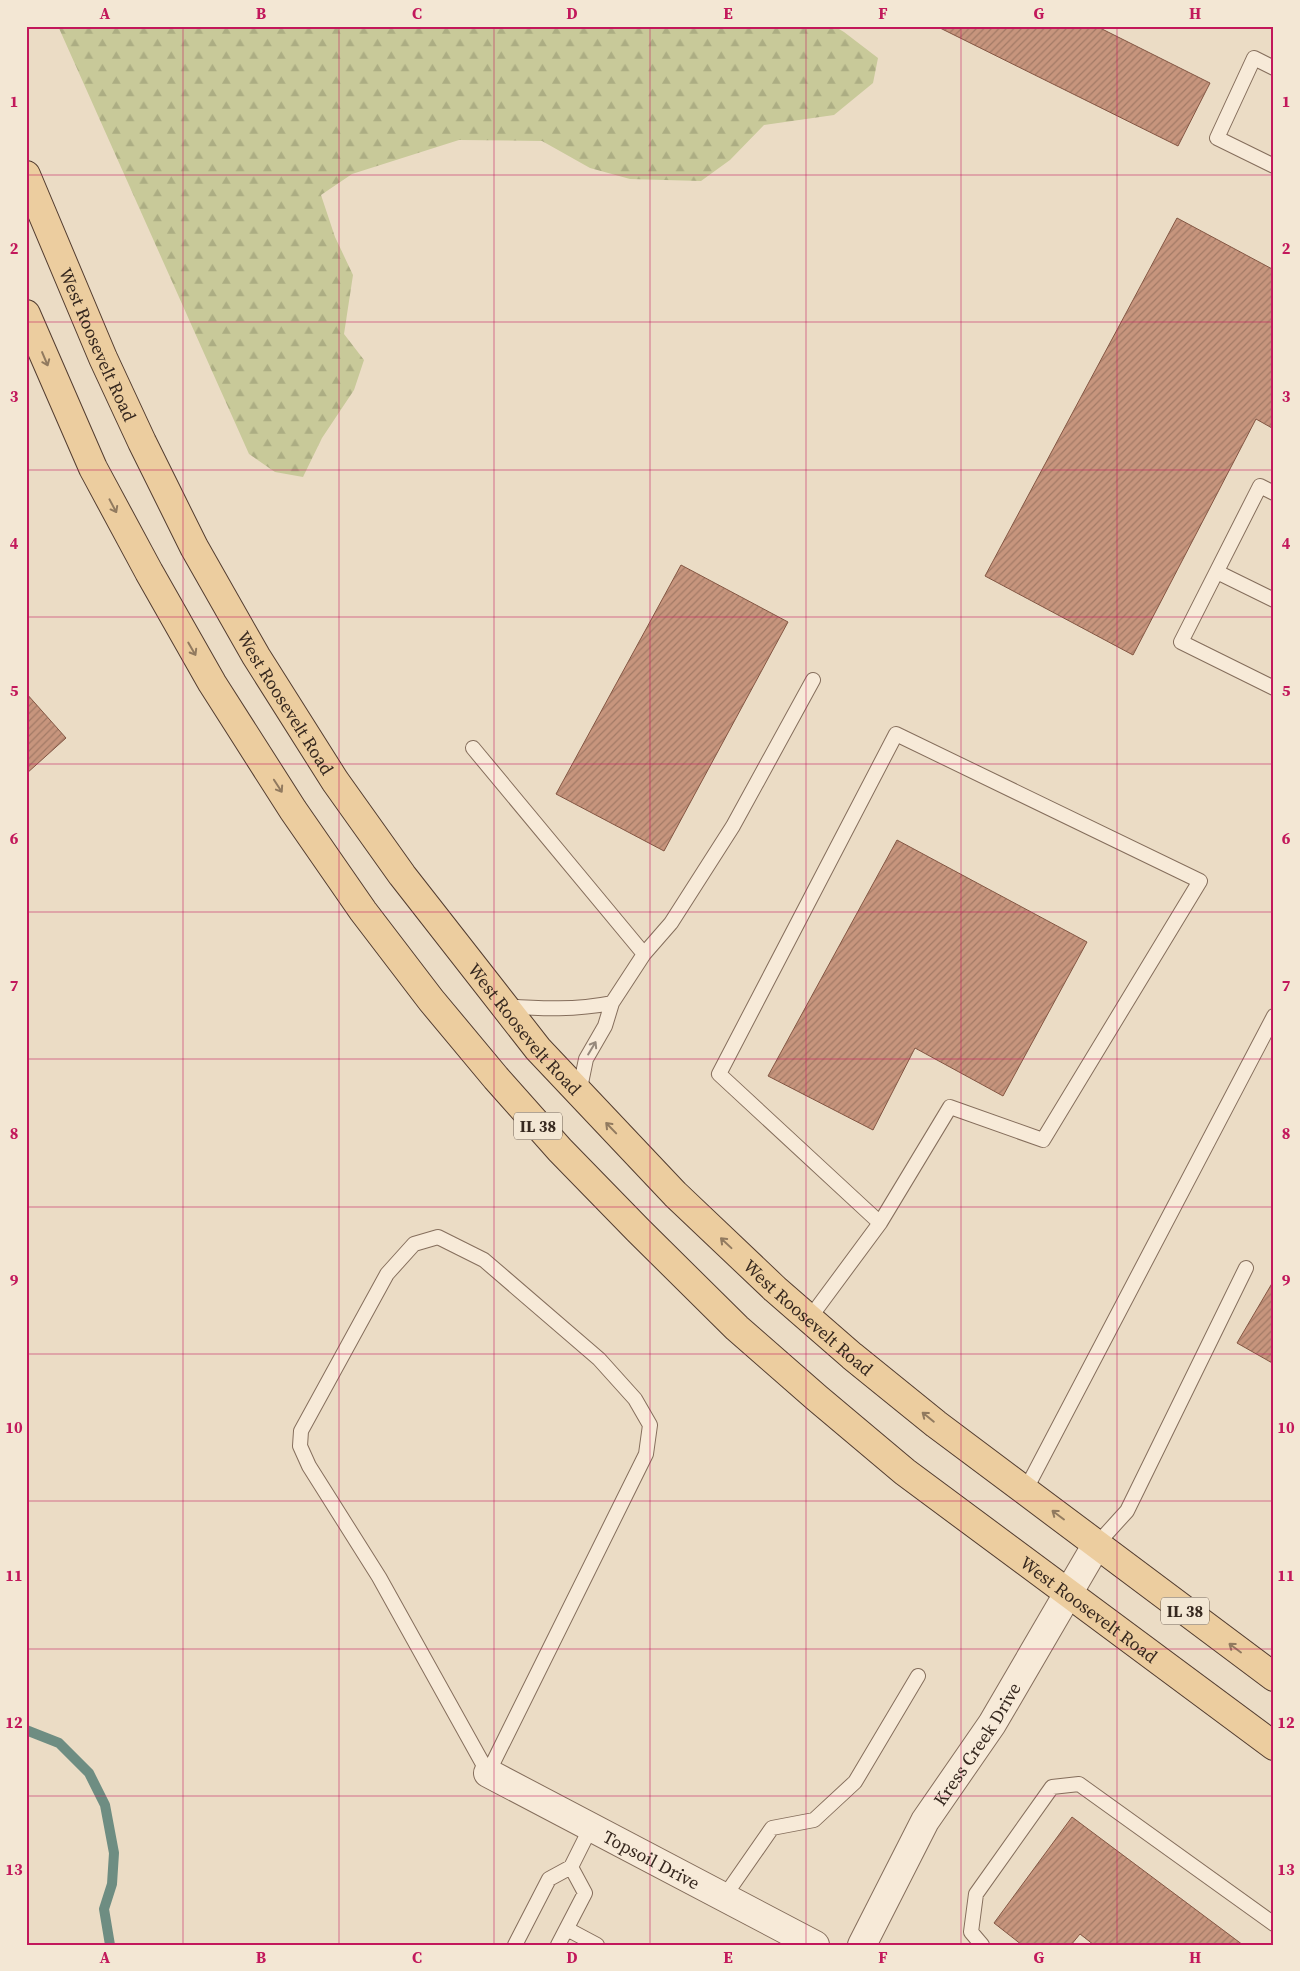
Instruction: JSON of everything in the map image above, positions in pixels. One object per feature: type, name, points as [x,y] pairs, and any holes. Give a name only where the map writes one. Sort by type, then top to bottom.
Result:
[{"type":"main road","name":"West Roosevelt Road","points":[[26,175],[103,358],[142,442],[194,547],[256,656],[335,781],[402,875],[538,1049],[674,1194],[775,1289],[852,1356],[936,1424],[1274,1677]]},
{"type":"main road","name":"West Roosevelt Road","points":[[26,314],[93,468],[212,683],[293,810],[363,910],[431,1000],[496,1078],[560,1150],[737,1328],[905,1472],[1274,1746]]},
{"type":"street","name":"Kress Creek Drive","points":[[862,1945],[925,1822],[992,1724],[1097,1544]]},
{"type":"street","name":"Topsoil Drive","points":[[488,1773],[816,1945]]},
{"type":"lane","points":[[1274,68],[1254,58],[1217,138],[1274,166]]},
{"type":"lane","points":[[1274,494],[1260,486],[1181,642],[1274,688]]},
{"type":"lane","points":[[1217,572],[1274,600]]},
{"type":"lane","points":[[579,1094],[586,1059],[605,1026],[612,1003],[644,954],[671,923],[733,826],[813,680]]},
{"type":"lane","points":[[809,1318],[880,1223],[950,1107],[1043,1140],[1200,881],[896,734],[719,1074],[880,1223]]},
{"type":"lane","points":[[473,748],[644,954]]},
{"type":"lane","points":[[505,1006],[545,1010],[588,1008],[612,1003]]},
{"type":"lane","points":[[1025,1490],[1274,1016]]},
{"type":"lane","points":[[438,1237],[484,1260],[599,1359],[635,1399],[650,1425],[646,1454],[488,1773],[379,1577],[309,1466],[300,1446],[301,1432],[387,1274],[414,1244],[438,1237]]},
{"type":"lane","points":[[1097,1544],[1127,1512],[1246,1268]]},
{"type":"lane","points":[[724,1897],[772,1828],[814,1820],[855,1782],[918,1676]]},
{"type":"lane","points":[[982,1945],[971,1932],[976,1894],[1052,1787],[1080,1784],[1274,1924]]},
{"type":"lane","points":[[515,1945],[549,1879],[571,1867],[591,1827]]},
{"type":"lane","points":[[558,1945],[585,1892],[571,1867]]},
{"type":"lane","points":[[566,1929],[597,1945]]},
{"type":"green space","points":[[58,26],[834,26],[878,58],[873,83],[834,115],[764,125],[730,160],[701,181],[630,179],[590,168],[542,141],[459,140],[352,174],[321,195],[335,237],[353,275],[344,334],[364,360],[354,390],[322,438],[303,477],[275,472],[249,454]]},
{"type":"building","points":[[936,26],[1096,26],[1210,83],[1178,146]]},
{"type":"building","points":[[1177,218],[1274,270],[1274,426],[1272,428],[1256,419],[1133,655],[985,576]]},
{"type":"building","points":[[681,565],[788,622],[664,851],[556,794]]},
{"type":"building","points":[[26,693],[66,738],[26,774]]},
{"type":"building","points":[[897,840],[1087,942],[1003,1096],[915,1048],[873,1130],[768,1076]]},
{"type":"building","points":[[1274,1280],[1274,1364],[1237,1343]]},
{"type":"building","points":[[1072,1817],[1243,1945],[1094,1945],[1080,1934],[1071,1945],[1022,1945],[994,1923]]},
{"type":"waterway","points":[[26,1730],[59,1743],[89,1773],[105,1805],[114,1853],[112,1884],[104,1909],[110,1945]]}]
